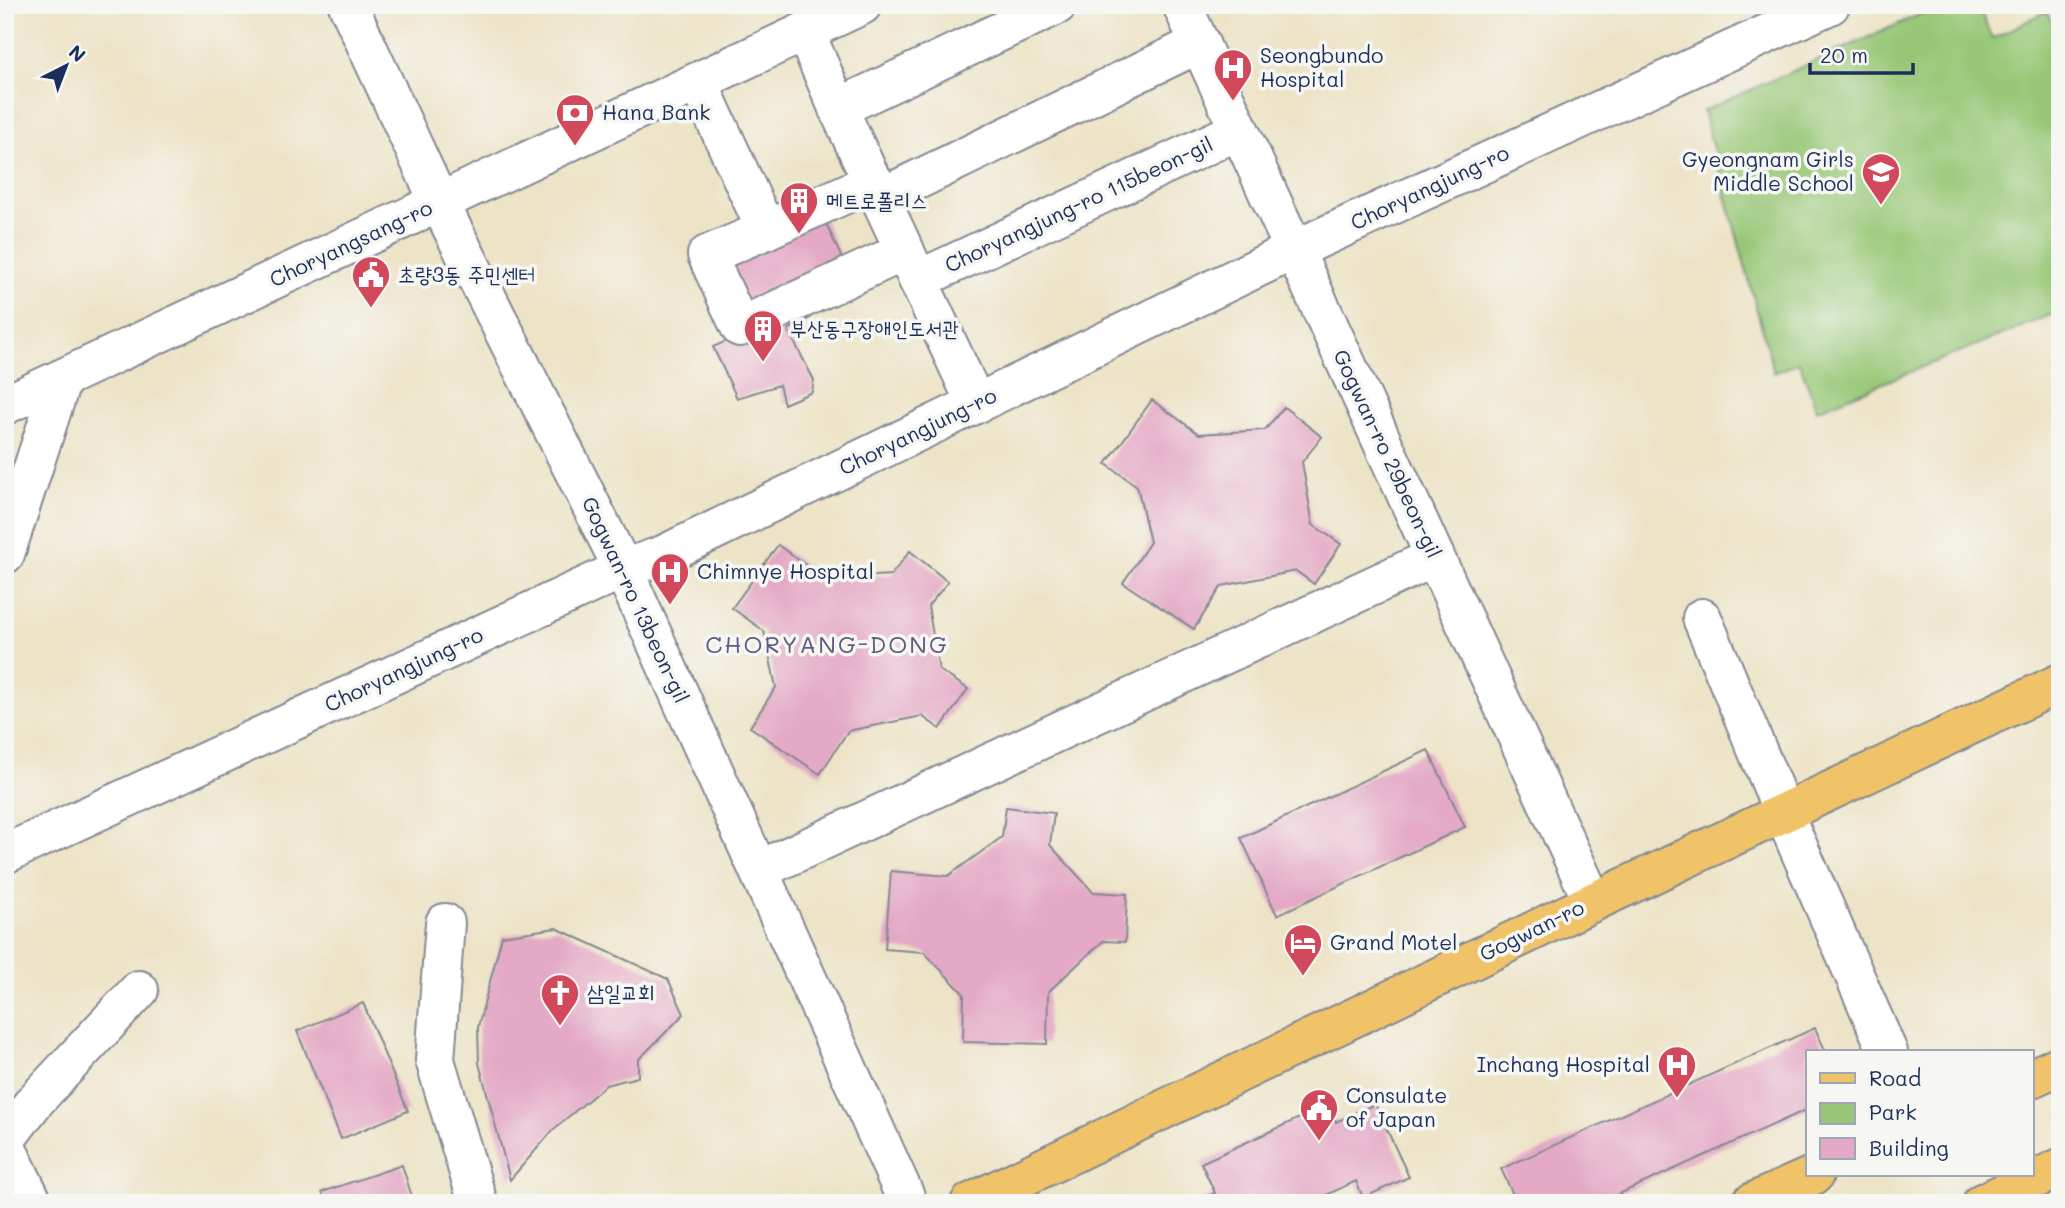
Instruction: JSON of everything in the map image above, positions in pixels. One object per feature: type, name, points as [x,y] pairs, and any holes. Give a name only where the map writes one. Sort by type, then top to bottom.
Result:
[{"type":"main road","name":"Gogwan-ro","points":[[970,1203],[1592,902],[2060,683]]},
{"type":"main road","points":[[2034,1077],[2060,1065]]},
{"type":"main road","points":[[1982,1203],[2060,1168]]},
{"type":"main road","points":[[1751,1203],[1812,1176]]},
{"type":"street","name":"Gogwan-ro 13beon-gil","points":[[348,5],[439,202],[623,569],[908,1203]]},
{"type":"street","name":"Choryangsang-ro","points":[[5,405],[862,5]]},
{"type":"street","points":[[838,108],[1057,5]]},
{"type":"street","name":"Gogwan-ro 29beon-gil","points":[[1182,5],[1592,902]]},
{"type":"street","name":"Choryangjung-ro","points":[[5,854],[623,569],[663,555],[1294,250],[1830,5]]},
{"type":"street","name":"Choryangjung-ro 115beon-gil","points":[[805,32],[976,404]]},
{"type":"street","points":[[698,82],[766,230],[877,189],[1200,43]]},
{"type":"street","name":"Choryangjung-ro 115beon-gil","points":[[766,230],[707,255],[740,327],[911,265],[1239,130]]},
{"type":"street","points":[[5,554],[62,379]]},
{"type":"street","points":[[759,870],[1434,557]]},
{"type":"street","points":[[1702,618],[1887,1050]]},
{"type":"street","points":[[445,923],[435,1060],[478,1203]]},
{"type":"street","points":[[33,1203],[5,1142],[34,1102],[139,990]]},
{"type":"green space","name":"Gyeongnam Girls Middle School","points":[[1941,5],[1978,5],[1992,39],[2047,11],[2060,39],[2060,311],[1817,410],[1799,362],[1774,373],[1703,111]]},
{"type":"building","name":"메트로폴리스","points":[[820,210],[844,263],[755,304],[728,291],[714,259]]},
{"type":"building","name":"부산동구장애인도서관","points":[[802,308],[810,318],[788,330],[814,380],[812,392],[784,404],[779,385],[737,398],[713,347]]},
{"type":"building","points":[[1152,400],[1199,434],[1265,430],[1284,407],[1322,437],[1302,462],[1313,525],[1341,544],[1314,584],[1296,571],[1222,586],[1194,629],[1123,583],[1150,542],[1137,486],[1106,464]]},
{"type":"building","points":[[778,545],[825,579],[891,575],[910,551],[948,582],[928,606],[939,670],[968,689],[940,729],[922,716],[848,731],[820,774],[750,727],[776,687],[764,631],[732,608]]},
{"type":"building","points":[[1428,750],[1465,827],[1277,915],[1241,838]]},
{"type":"building","points":[[1006,807],[1054,813],[1050,845],[1093,892],[1127,894],[1125,942],[1103,941],[1048,992],[1047,1044],[963,1042],[964,994],[924,952],[885,949],[891,871],[948,876],[1002,837]]},
{"type":"building","points":[[556,928],[668,979],[684,1014],[638,1060],[638,1077],[606,1085],[554,1129],[510,1180],[479,1063],[478,1027],[502,936]]},
{"type":"building","points":[[363,1003],[408,1111],[341,1139],[297,1031]]},
{"type":"building","points":[[1815,1028],[1825,1050],[1806,1050],[1806,1110],[1599,1203],[1517,1203],[1501,1169]]},
{"type":"building","name":"Consulate of Japan","points":[[1375,1104],[1409,1177],[1363,1198],[1356,1181],[1309,1203],[1194,1203],[1215,1193],[1201,1163],[1328,1105],[1336,1122]]},
{"type":"building","points":[[402,1165],[414,1203],[326,1203],[322,1192]]},
{"type":"place","name":"Seongbundo Hospital","points":[[1233,102]]},
{"type":"place","name":"Hana Bank","points":[[575,147]]},
{"type":"place","name":"Gyeongnam Girls Middle School","points":[[1881,206]]},
{"type":"place","name":"메트로폴리스","points":[[799,235]]},
{"type":"place","name":"초량3동 주민센터","points":[[371,309]]},
{"type":"place","name":"부산동구장애인도서관","points":[[763,363]]},
{"type":"place","name":"Chimnye Hospital","points":[[670,606]]},
{"type":"place","name":"Grand Motel","points":[[1303,977]]},
{"type":"place","name":"삼일교회","points":[[560,1027]]},
{"type":"place","name":"Inchang Hospital","points":[[1677,1099]]},
{"type":"place","name":"Consulate of Japan","points":[[1319,1142]]},
{"type":"district","name":"CHORYANG-DONG","points":[[827,645]]}]
